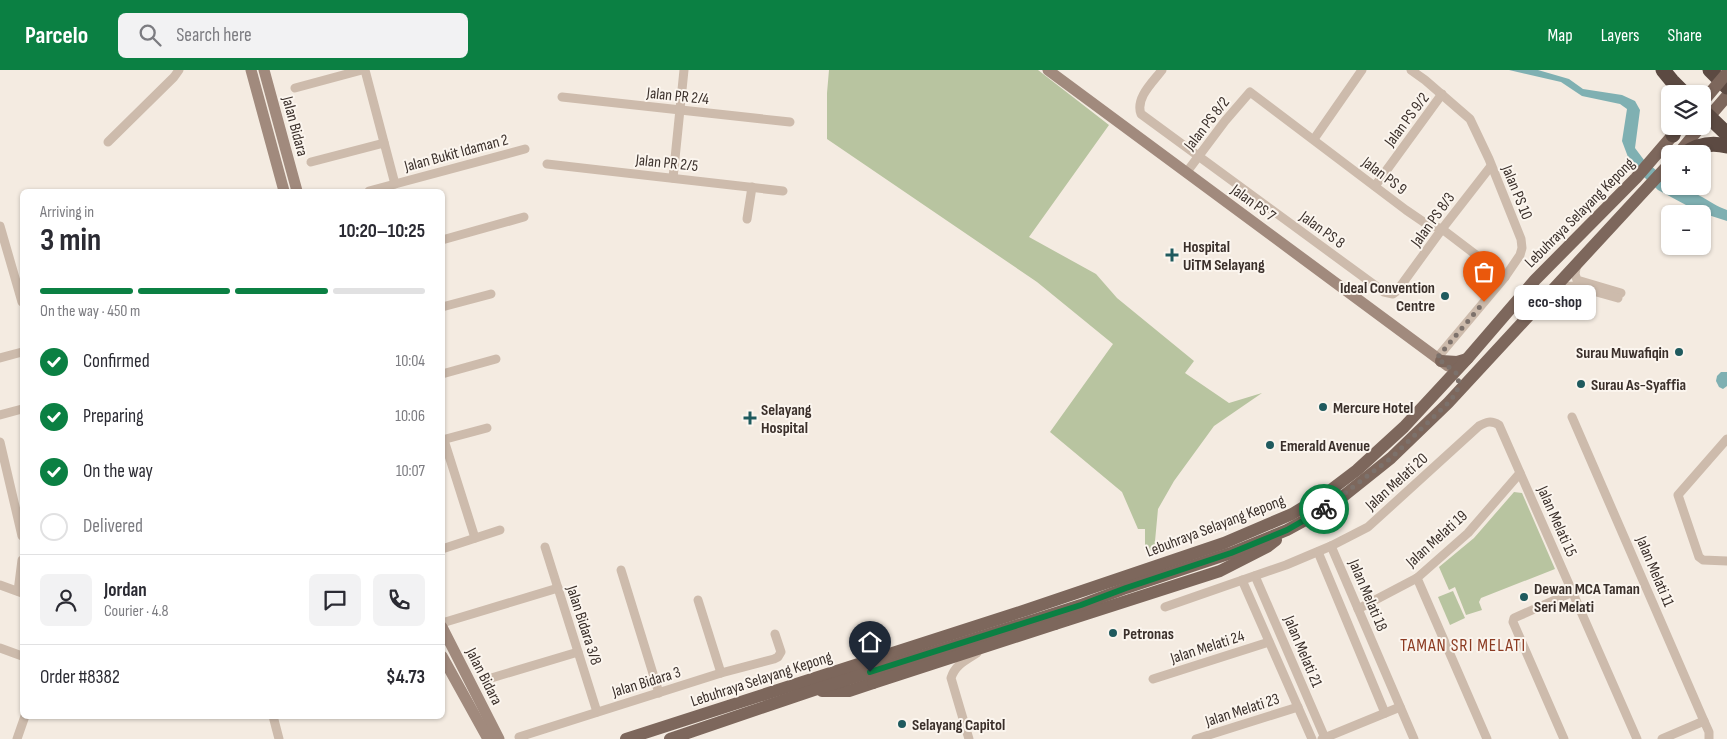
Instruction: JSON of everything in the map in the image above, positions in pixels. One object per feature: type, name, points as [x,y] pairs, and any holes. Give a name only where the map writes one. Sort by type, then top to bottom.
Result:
[{"type":"highway","points":[[1710,70],[1727,87]]},
{"type":"highway","points":[[1711,119],[1727,134]]},
{"type":"highway","points":[[1704,145],[1727,146]]},
{"type":"main road","points":[[1711,102],[1727,71]]},
{"type":"main road","points":[[1711,108],[1727,96]]},
{"type":"main road","name":"Lebuhraya Selayang Kepong","points":[[626,739],[1013,614],[1224,543],[1292,514],[1328,492],[1357,470],[1404,427],[1467,359],[1549,264],[1636,178],[1672,135]]},
{"type":"main road","name":"Lebuhraya Selayang Kepong","points":[[670,739],[814,690],[1081,605],[1231,553],[1287,530],[1330,506],[1391,458],[1457,392],[1661,172]]},
{"type":"main road","points":[[1439,359],[1457,362],[1467,359]]},
{"type":"main road","points":[[1455,372],[1460,380],[1457,392]]},
{"type":"main road","points":[[814,690],[832,692],[849,690],[873,683],[1220,571],[1267,547],[1287,530]]},
{"type":"street","points":[[108,142],[179,70]]},
{"type":"street","name":"Jalan Bidara","points":[[251,70],[283,189]]},
{"type":"street","name":"Jalan Bidara","points":[[264,70],[296,189]]},
{"type":"street","points":[[295,88],[364,70]]},
{"type":"street","name":"Jalan Bukit Idaman 2","points":[[364,70],[395,184]]},
{"type":"street","points":[[673,178],[684,70]]},
{"type":"street","name":"Jalan PS 7","points":[[1048,70],[1455,372]]},
{"type":"street","name":"Jalan PS 8","points":[[1162,70],[1140,100],[1139,108],[1142,114],[1384,292],[1393,294],[1397,291]]},
{"type":"street","points":[[1314,139],[1362,70]]},
{"type":"street","name":"Jalan PS 10","points":[[1411,70],[1470,119],[1477,131],[1521,239],[1522,248],[1520,255],[1505,277],[1439,359]]},
{"type":"street","name":"Jalan PS 8/2","points":[[1186,172],[1250,92]]},
{"type":"street","name":"Jalan PS 9","points":[[1250,92],[1425,223],[1442,229],[1505,277]]},
{"type":"street","name":"Jalan PS 9/2","points":[[1375,186],[1442,94]]},
{"type":"street","name":"Jalan PR 2/4","points":[[562,98],[790,122]]},
{"type":"street","points":[[311,162],[384,143]]},
{"type":"street","name":"Jalan Bukit Idaman 2","points":[[376,189],[524,150]]},
{"type":"street","name":"Jalan PR 2/5","points":[[547,164],[783,190]]},
{"type":"street","name":"Jalan PS 8/3","points":[[1397,291],[1491,166]]},
{"type":"street","points":[[748,219],[752,187]]},
{"type":"street","points":[[445,239],[524,217]]},
{"type":"street","points":[[0,226],[20,295]]},
{"type":"street","points":[[1578,261],[1575,274],[1577,280],[1606,292]]},
{"type":"street","points":[[1555,287],[1575,286],[1620,296]]},
{"type":"street","points":[[445,306],[491,294]]},
{"type":"street","points":[[0,358],[20,353]]},
{"type":"street","points":[[445,373],[496,359]]},
{"type":"street","points":[[1439,359],[1443,375],[1441,386]]},
{"type":"street","points":[[0,415],[20,410]]},
{"type":"street","name":"Jalan Melati 11","points":[[1572,417],[1709,732],[1709,739]]},
{"type":"street","name":"Jalan Melati 20","points":[[1165,606],[1255,576],[1318,552],[1368,527],[1478,426],[1486,422],[1494,422],[1499,425]]},
{"type":"street","name":"Jalan Melati 15","points":[[1499,425],[1638,739]]},
{"type":"street","points":[[445,439],[487,428]]},
{"type":"street","points":[[1727,439],[1678,495],[1699,557],[1703,560],[1727,561]]},
{"type":"street","points":[[0,442],[20,527]]},
{"type":"street","points":[[445,446],[475,538]]},
{"type":"street","name":"Jalan Melati 19","points":[[1358,609],[1416,578],[1468,532],[1520,473]]},
{"type":"street","points":[[445,548],[500,530]]},
{"type":"street","name":"Jalan Melati 18","points":[[1331,546],[1414,739]]},
{"type":"street","name":"Jalan Bidara 3/8","points":[[545,547],[597,712]]},
{"type":"street","points":[[1318,552],[1385,714]]},
{"type":"street","points":[[621,570],[659,693]]},
{"type":"street","name":"Jalan Melati 21","points":[[1255,576],[1324,738]]},
{"type":"street","points":[[1416,578],[1488,739]]},
{"type":"street","points":[[1242,580],[1312,739]]},
{"type":"street","points":[[0,585],[20,592]]},
{"type":"street","points":[[445,622],[558,588]]},
{"type":"street","points":[[1564,739],[1513,622],[1514,618],[1573,592]]},
{"type":"street","points":[[698,600],[721,673]]},
{"type":"street","points":[[968,739],[950,678],[953,671],[960,664],[985,649],[1000,631]]},
{"type":"street","name":"Jalan Bidara","points":[[445,633],[499,739]]},
{"type":"street","name":"Jalan Bidara 3","points":[[519,736],[721,673],[774,659],[781,654],[775,634]]},
{"type":"street","name":"Jalan Melati 24","points":[[1153,679],[1269,642]]},
{"type":"street","points":[[0,648],[20,655]]},
{"type":"street","points":[[488,680],[578,652]]},
{"type":"street","name":"Jalan Bidara","points":[[445,661],[488,739]]},
{"type":"street","name":"Jalan Melati 23","points":[[1196,739],[1298,707]]},
{"type":"street","points":[[1324,738],[1400,707]]},
{"type":"street","points":[[17,739],[24,719]]},
{"type":"street","points":[[274,719],[279,739]]},
{"type":"street","points":[[1662,739],[1704,721]]},
{"type":"green space","points":[[829,70],[1038,70],[1109,125],[1029,237],[1096,274],[1117,298],[1194,361],[1185,373],[1229,403],[1262,393],[1214,426],[1174,481],[1158,509],[1154,552],[1145,548],[1145,529],[1138,529],[1122,492],[1050,432],[1113,344],[1037,282],[827,139]]},
{"type":"green space","points":[[1514,492],[1522,493],[1555,569],[1481,598],[1479,602],[1482,610],[1466,615],[1455,587],[1449,590],[1439,567],[1474,538]]},
{"type":"green space","points":[[1453,591],[1465,618],[1450,625],[1438,597]]},
{"type":"water","points":[[1509,70],[1538,70],[1569,79],[1583,89],[1622,95],[1635,101],[1640,110],[1635,148],[1644,160],[1661,174],[1661,192],[1631,165],[1622,141],[1627,109],[1620,104],[1582,96],[1561,82]]},
{"type":"water","points":[[1667,195],[1698,195],[1727,210],[1727,221],[1711,216],[1711,205],[1686,205]]},
{"type":"water","points":[[1721,372],[1727,372],[1727,386],[1723,389],[1719,387],[1716,381],[1717,376]]},
{"type":"way so far","points":[[1324,509],[1391,458],[1457,392],[1459,376],[1437,358],[1484,302]]},
{"type":"place","name":"Hospital UiTM Selayang","points":[[1172,255]]},
{"type":"place","name":"Ideal Convention Centre","points":[[1445,296]]},
{"type":"place","name":"eco-shop","points":[[1484,302]]},
{"type":"place","name":"Surau Muwafiqin","points":[[1679,352]]},
{"type":"place","name":"Surau As-Syaffia","points":[[1581,384]]},
{"type":"place","name":"Mercure Hotel","points":[[1323,407]]},
{"type":"place","name":"Selayang Hospital","points":[[750,418]]},
{"type":"place","name":"Emerald Avenue","points":[[1270,445]]},
{"type":"place","name":"Dewan MCA Taman Seri Melati","points":[[1524,597]]},
{"type":"place","name":"Petronas","points":[[1113,633]]},
{"type":"place","name":"Selayang Capitol","points":[[902,724]]},
{"type":"district","name":"TAMAN SRI MELATI","points":[[1463,645]]},
{"type":"route","points":[[870,672],[1081,605],[1231,553],[1287,530],[1324,509]]}]
